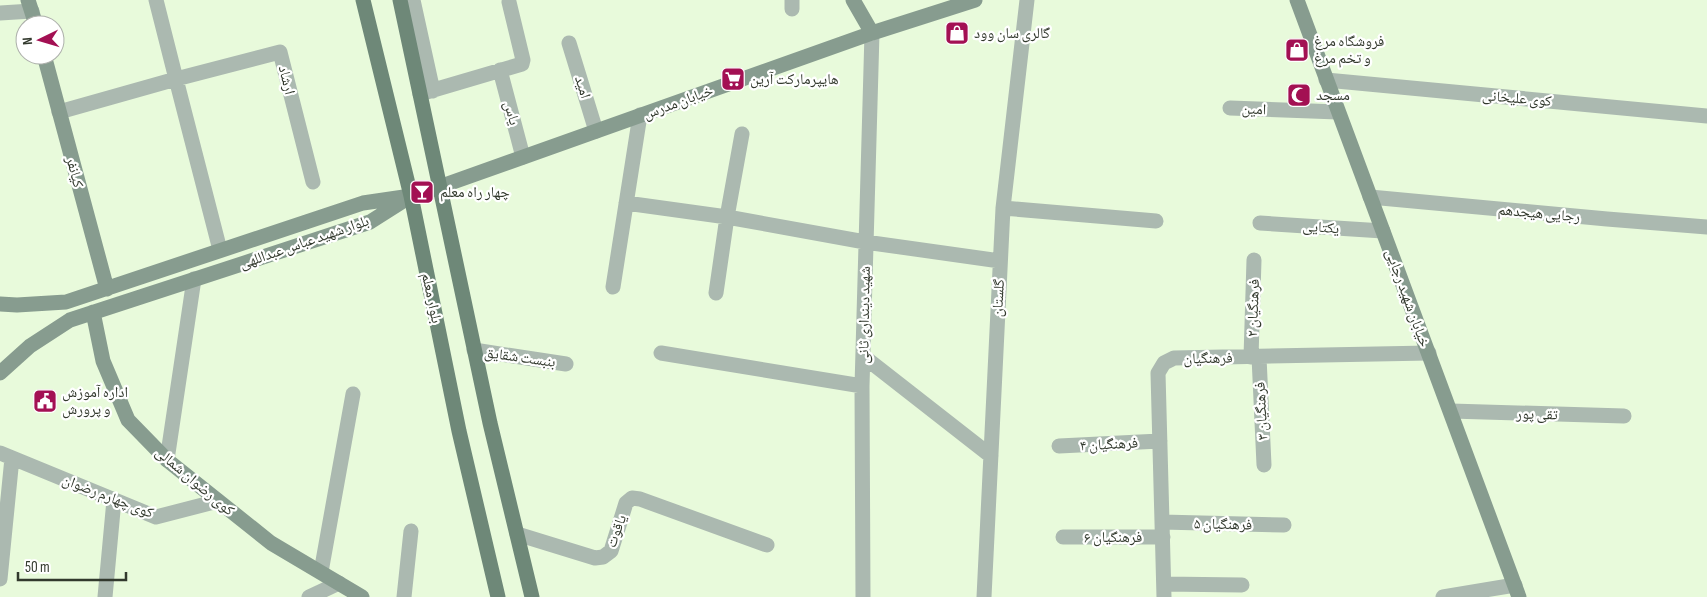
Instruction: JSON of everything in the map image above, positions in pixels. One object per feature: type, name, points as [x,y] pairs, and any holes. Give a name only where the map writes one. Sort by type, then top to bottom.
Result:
[{"type":"main road","name":"بلوار معلم","points":[[363,0],[411,196],[459,431],[498,597]]},
{"type":"main road","name":"بلوار معلم","points":[[400,0],[427,93],[439,187],[474,350],[532,597]]},
{"type":"main road","points":[[411,196],[439,187]]},
{"type":"street","points":[[156,0],[220,250]]},
{"type":"street","points":[[413,0],[427,93],[523,62],[509,2]]},
{"type":"street","points":[[854,0],[872,33]]},
{"type":"street","name":"خیابان مدرس","points":[[439,187],[872,33],[975,0]]},
{"type":"street","name":"گلستان","points":[[984,597],[1003,208],[1027,0]]},
{"type":"street","name":"خیابان شهید رجایی","points":[[1297,0],[1517,591]]},
{"type":"street","points":[[0,13],[32,12]]},
{"type":"street","name":"شهید دینداری ثانی","points":[[863,597],[862,386],[872,33]]},
{"type":"street","name":"امید","points":[[569,42],[596,131]]},
{"type":"street","name":"ارشاد","points":[[59,112],[280,52],[313,182]]},
{"type":"street","name":"کیانفر","points":[[47,65],[106,289]]},
{"type":"street","name":"یاس","points":[[500,70],[523,157]]},
{"type":"street","name":"کوی علیخانی","points":[[1326,80],[1707,116]]},
{"type":"street","name":"امین","points":[[1230,108],[1338,112]]},
{"type":"street","points":[[612,287],[640,115]]},
{"type":"street","points":[[716,293],[726,217],[742,134]]},
{"type":"street","name":"بلوار شهید عباس عبداللهی","points":[[0,304],[18,305],[66,302],[363,203],[411,196]]},
{"type":"street","name":"بلوار شهید عباس عبداللهی","points":[[0,373],[38,341],[70,320],[370,222],[411,196]]},
{"type":"street","name":"رجایی هیجدهم","points":[[1370,197],[1707,227]]},
{"type":"street","points":[[626,203],[726,217],[865,242],[1000,260]]},
{"type":"street","points":[[1003,208],[1156,221]]},
{"type":"street","name":"یکتایی","points":[[1260,223],[1383,231]]},
{"type":"street","name":"فرهنگیان ۲","points":[[1254,260],[1255,357]]},
{"type":"street","points":[[167,460],[194,279]]},
{"type":"street","name":"کوی رضوان شمالی","points":[[93,312],[103,361],[128,420],[167,460],[271,543],[362,597]]},
{"type":"street","name":"بنبست شقایق","points":[[474,350],[566,364]]},
{"type":"street","points":[[661,353],[862,386]]},
{"type":"street","name":"فرهنگیان","points":[[1164,590],[1158,373],[1164,363],[1174,358],[1429,353]]},
{"type":"street","points":[[863,356],[991,456]]},
{"type":"street","name":"فرهنگیان ۳","points":[[1255,357],[1264,465]]},
{"type":"street","points":[[321,572],[353,394]]},
{"type":"street","name":"تقی پور","points":[[1451,411],[1624,416]]},
{"type":"street","name":"فرهنگیان ۴","points":[[1058,446],[1160,441]]},
{"type":"street","points":[[0,579],[6,456]]},
{"type":"street","name":"کوی چهارم رضوان","points":[[6,456],[156,517],[218,500]]},
{"type":"street","name":"یاقوت","points":[[517,534],[595,558],[603,557],[611,551],[626,503],[632,498],[640,498],[767,544]]},
{"type":"street","points":[[105,597],[114,500]]},
{"type":"street","name":"فرهنگیان ۵","points":[[1162,530],[1284,525]]},
{"type":"street","name":"فرهنگیان ۶","points":[[1063,537],[1162,530]]},
{"type":"street","points":[[404,597],[411,531]]},
{"type":"street","points":[[309,597],[339,583]]},
{"type":"street","points":[[1164,590],[1242,585]]},
{"type":"street","points":[[1443,597],[1517,591]]},
{"type":"place","name":"گالری سان وود","points":[[957,33]]},
{"type":"place","name":"فروشگاه مرغ و تخم مرغ","points":[[1297,50]]},
{"type":"place","name":"هایپرمارکت آرین","points":[[733,79]]},
{"type":"place","name":"مسجد","points":[[1299,95]]},
{"type":"place","name":"چهار راه معلم","points":[[422,192]]},
{"type":"place","name":"اداره آموزش و پرورش","points":[[45,401]]}]
